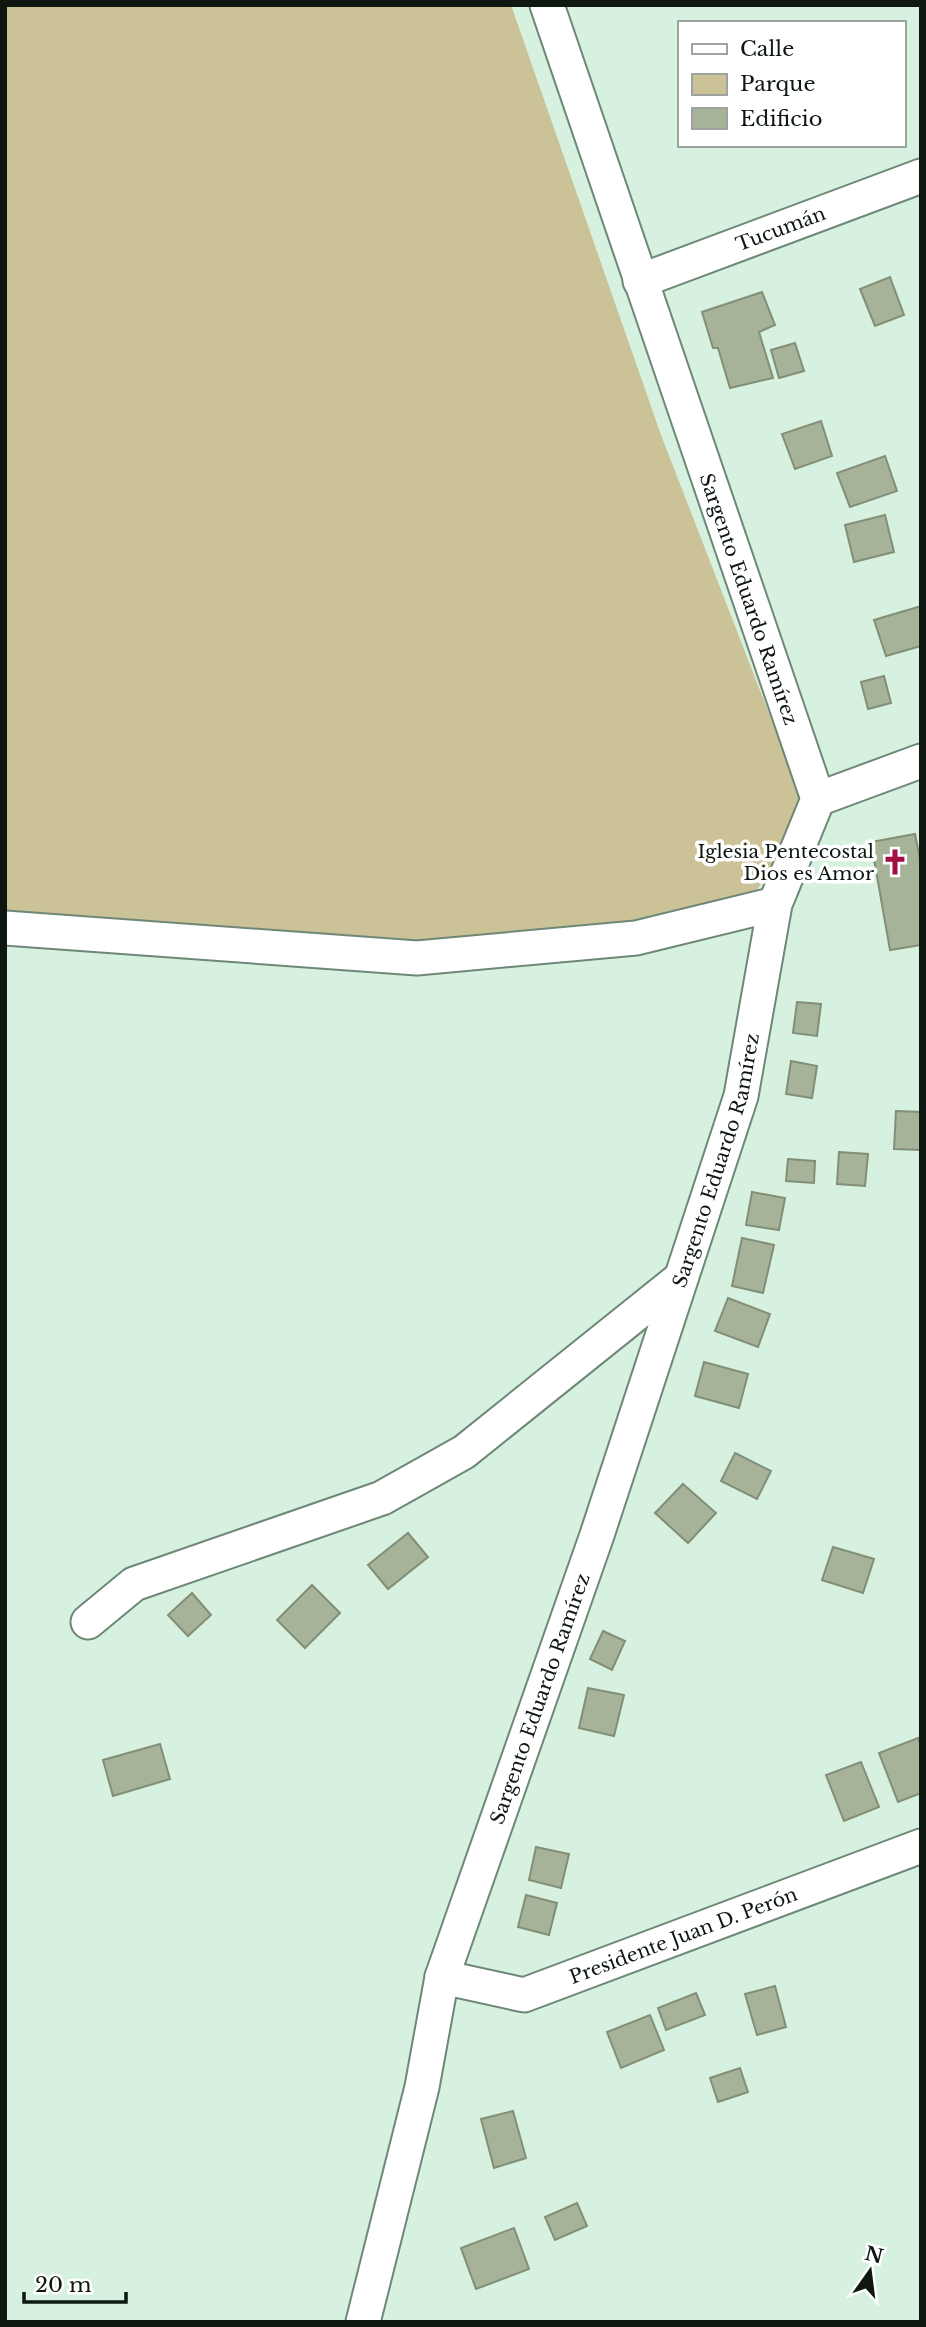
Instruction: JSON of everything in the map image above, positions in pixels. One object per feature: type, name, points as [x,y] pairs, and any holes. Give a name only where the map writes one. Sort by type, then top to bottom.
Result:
[{"type":"street","name":"Sargento Eduardo Ramírez","points":[[363,2322],[422,2087],[442,1977],[597,1535],[741,1096],[775,904],[818,799],[547,5]]},
{"type":"street","name":"Tucumán","points":[[640,281],[921,176]]},
{"type":"street","points":[[818,799],[921,761]]},
{"type":"street","points":[[5,928],[417,958],[636,938],[775,904]]},
{"type":"street","points":[[88,1622],[134,1584],[382,1498],[464,1452],[681,1278]]},
{"type":"street","name":"Presidente Juan D. Perón","points":[[442,1977],[524,1995],[921,1846]]},
{"type":"green space","points":[[5,5],[511,5],[661,435],[806,809],[745,910],[507,950],[5,919]]},
{"type":"building","points":[[890,277],[904,315],[875,326],[860,289]]},
{"type":"building","points":[[762,292],[775,325],[759,332],[773,378],[730,388],[718,348],[713,348],[702,312]]},
{"type":"building","points":[[795,343],[804,371],[779,378],[771,350]]},
{"type":"building","points":[[821,421],[832,456],[795,469],[782,434]]},
{"type":"building","points":[[885,456],[897,491],[850,507],[837,473]]},
{"type":"building","points":[[885,515],[894,552],[854,562],[845,525]]},
{"type":"building","points":[[921,606],[921,646],[886,656],[874,620]]},
{"type":"building","points":[[884,676],[891,703],[868,709],[861,682]]},
{"type":"building","points":[[915,834],[921,864],[921,945],[890,950],[871,842]]},
{"type":"building","points":[[797,1002],[821,1004],[817,1036],[793,1033]]},
{"type":"building","points":[[791,1061],[817,1066],[812,1098],[786,1094]]},
{"type":"building","points":[[896,1111],[921,1112],[921,1150],[894,1149]]},
{"type":"building","points":[[839,1152],[868,1154],[865,1186],[837,1184]]},
{"type":"building","points":[[788,1159],[815,1161],[814,1183],[786,1181]]},
{"type":"building","points":[[752,1192],[785,1198],[779,1230],[746,1225]]},
{"type":"building","points":[[742,1238],[774,1245],[763,1293],[732,1286]]},
{"type":"building","points":[[728,1298],[770,1314],[758,1347],[715,1331]]},
{"type":"building","points":[[704,1362],[748,1374],[739,1408],[695,1396]]},
{"type":"building","points":[[735,1453],[771,1471],[757,1499],[721,1481]]},
{"type":"building","points":[[683,1484],[716,1513],[688,1543],[655,1513]]},
{"type":"building","points":[[408,1533],[428,1557],[388,1589],[368,1565]]},
{"type":"building","points":[[833,1547],[874,1559],[863,1593],[822,1580]]},
{"type":"building","points":[[312,1585],[340,1613],[305,1648],[277,1620]]},
{"type":"building","points":[[192,1593],[211,1615],[188,1636],[168,1615]]},
{"type":"building","points":[[603,1631],[625,1641],[612,1670],[590,1659]]},
{"type":"building","points":[[588,1688],[624,1695],[614,1736],[579,1728]]},
{"type":"building","points":[[918,1738],[921,1745],[921,1793],[898,1802],[879,1753]]},
{"type":"building","points":[[160,1744],[170,1779],[113,1796],[103,1760]]},
{"type":"building","points":[[861,1762],[879,1807],[844,1821],[826,1775]]},
{"type":"building","points":[[536,1847],[569,1854],[561,1888],[529,1880]]},
{"type":"building","points":[[526,1895],[557,1903],[549,1935],[518,1927]]},
{"type":"building","points":[[775,1986],[786,2027],[757,2035],[745,1994]]},
{"type":"building","points":[[696,1993],[705,2015],[666,2030],[658,2008]]},
{"type":"building","points":[[650,2015],[664,2050],[621,2068],[607,2032]]},
{"type":"building","points":[[740,2068],[748,2092],[718,2102],[710,2078]]},
{"type":"building","points":[[513,2111],[526,2158],[494,2168],[481,2119]]},
{"type":"building","points":[[577,2203],[587,2226],[555,2240],[545,2217]]},
{"type":"building","points":[[514,2228],[529,2269],[476,2289],[461,2248]]},
{"type":"place","name":"Iglesia Pentecostal Dios es Amor","points":[[895,862]]}]
